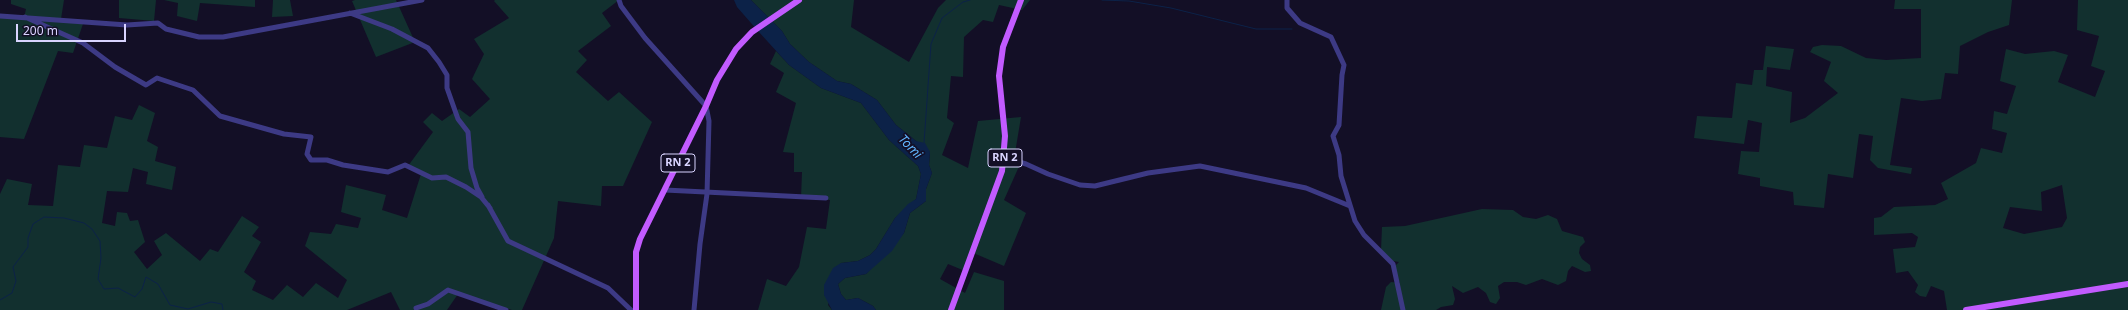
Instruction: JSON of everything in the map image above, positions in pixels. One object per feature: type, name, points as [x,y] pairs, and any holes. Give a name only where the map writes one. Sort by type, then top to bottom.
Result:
[{"type":"main road","name":"RN 2","points":[[636,310],[636,252],[640,239],[706,106],[716,80],[733,53],[756,30],[799,0]]},
{"type":"main road","name":"RN 2","points":[[951,310],[1002,171],[1005,158],[1005,136],[999,76],[1003,48],[1021,0]]},
{"type":"main road","points":[[1966,310],[2128,284]]},
{"type":"street","points":[[0,16],[126,25],[158,23],[166,29],[199,37],[223,37],[422,0]]},
{"type":"street","points":[[619,0],[621,6],[644,38],[706,106],[709,121],[707,194],[700,244],[694,310]]},
{"type":"street","points":[[1286,0],[1287,8],[1300,23],[1331,37],[1344,65],[1338,125],[1332,136],[1339,155],[1341,176],[1355,221],[1364,235],[1393,264],[1403,310]]},
{"type":"street","points":[[350,13],[392,29],[428,48],[439,62],[447,75],[446,88],[458,119],[468,132],[471,168],[477,188],[508,241],[608,288],[631,310]]},
{"type":"street","points":[[25,17],[83,44],[115,67],[146,85],[157,78],[193,90],[220,116],[284,134],[311,137],[307,154],[311,160],[327,160],[343,165],[388,172],[405,165],[432,178],[446,177],[466,187],[481,197],[490,208]]},
{"type":"street","points":[[1005,158],[1026,164],[1048,174],[1080,185],[1094,186],[1148,172],[1200,166],[1306,188],[1350,206]]},
{"type":"street","points":[[665,190],[707,194],[826,198]]},
{"type":"street","points":[[416,308],[428,304],[448,290],[506,310]]},
{"type":"green space","points":[[11,0],[64,0],[61,19],[84,21],[73,53],[58,51],[24,139],[0,137],[0,15],[24,18],[26,9],[11,4]]},
{"type":"green space","points":[[119,0],[156,0],[154,21],[119,18]]},
{"type":"green space","points":[[164,0],[255,0],[255,7],[200,3],[197,21],[177,16],[178,3]]},
{"type":"green space","points":[[273,0],[290,0],[293,16],[272,17]]},
{"type":"green space","points":[[396,0],[415,42],[376,57],[352,1]]},
{"type":"green space","points":[[619,0],[602,13],[611,26],[578,51],[587,60],[576,72],[608,101],[619,92],[652,122],[623,186],[602,186],[601,206],[558,201],[554,238],[522,310],[512,310],[458,294],[447,310],[400,310],[391,292],[347,310],[0,310],[0,194],[7,179],[32,184],[28,205],[53,206],[58,165],[80,167],[84,145],[107,148],[115,116],[132,120],[139,105],[155,113],[147,141],[158,147],[155,161],[176,167],[172,190],[146,184],[148,172],[133,168],[128,192],[107,191],[102,223],[115,226],[117,212],[127,213],[130,221],[138,220],[145,242],[134,252],[147,269],[162,255],[154,241],[166,233],[200,261],[210,249],[218,252],[242,216],[259,227],[252,236],[261,242],[244,272],[256,281],[252,290],[273,300],[287,285],[303,297],[316,283],[338,298],[347,280],[305,246],[310,232],[331,234],[336,224],[358,228],[361,218],[341,212],[346,185],[386,195],[382,210],[407,218],[421,174],[408,166],[433,132],[423,122],[432,113],[442,121],[459,109],[470,117],[490,99],[472,79],[484,54],[474,39],[509,18],[494,1]]},
{"type":"green space","points":[[751,0],[854,0],[851,27],[909,62],[938,8],[946,0],[1030,0],[1022,10],[999,5],[993,22],[983,20],[964,37],[963,77],[951,76],[947,118],[954,123],[942,155],[968,168],[978,121],[1021,117],[1014,159],[1021,162],[1004,200],[1026,213],[1004,266],[971,252],[965,271],[948,264],[940,279],[965,293],[974,272],[1004,281],[1004,310],[876,310],[873,306],[858,298],[846,300],[841,294],[838,284],[845,278],[866,274],[904,233],[910,213],[926,201],[926,189],[932,173],[929,165],[930,152],[896,125],[877,100],[851,84],[837,81],[809,62],[790,44],[782,31]]},
{"type":"green space","points":[[1895,0],[2012,0],[2009,25],[1988,32],[1960,46],[1958,74],[1945,73],[1941,99],[1922,101],[1901,98],[1890,165],[1912,168],[1911,174],[1878,168],[1870,160],[1873,136],[1859,134],[1853,178],[1828,174],[1824,208],[1794,205],[1793,192],[1760,186],[1760,178],[1738,174],[1741,151],[1759,152],[1762,123],[1748,120],[1744,144],[1694,138],[1697,116],[1732,118],[1736,83],[1752,85],[1754,70],[1763,70],[1766,46],[1794,49],[1790,70],[1767,67],[1766,86],[1792,92],[1790,123],[1805,118],[1838,93],[1824,81],[1831,62],[1810,52],[1813,47],[1822,45],[1841,46],[1866,58],[1886,60],[1921,58],[1921,9],[1894,9]]},
{"type":"green space","points":[[2078,0],[2128,0],[2128,310],[1947,310],[1944,291],[1931,286],[1926,297],[1920,296],[1915,292],[1918,285],[1908,271],[1896,273],[1893,249],[1915,247],[1918,237],[1912,233],[1874,235],[1874,218],[1881,217],[1894,207],[1935,205],[1948,199],[1941,183],[1976,163],[1981,148],[2002,153],[2007,133],[1992,129],[1994,111],[2007,114],[2016,86],[2000,81],[2006,49],[2025,54],[2054,51],[2068,55],[2058,82],[2095,97],[2105,71],[2091,66],[2099,36],[2077,30]],"holes":[[[2062,185],[2067,218],[2062,227],[2024,234],[2003,228],[2010,207],[2042,211],[2041,192]]]},
{"type":"green space","points":[[776,51],[789,65],[821,88],[861,103],[889,140],[918,166],[921,174],[916,199],[895,218],[876,249],[870,255],[858,261],[841,263],[828,305],[832,310],[758,310],[767,279],[786,286],[799,267],[807,227],[826,229],[830,200],[801,198],[802,172],[794,172],[794,153],[783,152],[796,103],[776,92],[784,73],[770,64]]},
{"type":"green space","points":[[1482,209],[1513,210],[1523,217],[1536,219],[1548,215],[1557,219],[1562,231],[1583,237],[1585,242],[1580,247],[1579,253],[1582,259],[1590,265],[1591,271],[1585,272],[1572,266],[1568,271],[1566,281],[1558,285],[1542,279],[1526,285],[1517,282],[1504,282],[1498,286],[1500,298],[1496,304],[1490,302],[1486,293],[1478,287],[1463,293],[1452,286],[1455,299],[1453,305],[1441,307],[1436,310],[1381,310],[1386,287],[1391,282],[1400,283],[1392,269],[1399,262],[1393,261],[1381,250],[1382,227],[1405,226]]},
{"type":"water","name":"Tomi","points":[[734,0],[751,0],[782,31],[790,44],[809,62],[837,81],[851,84],[877,100],[896,125],[916,141],[925,143],[930,152],[929,165],[932,173],[926,189],[926,201],[910,213],[904,233],[892,251],[866,274],[845,278],[838,284],[841,294],[846,300],[858,298],[873,306],[876,310],[832,310],[824,295],[824,285],[833,268],[841,263],[858,261],[870,255],[876,249],[895,218],[908,204],[916,199],[921,174],[918,166],[889,140],[861,103],[821,88],[789,65],[737,7]]},
{"type":"waterway","name":"Tomi","points":[[924,143],[931,44],[942,18],[963,2],[970,0]]},
{"type":"waterway","points":[[1102,0],[1129,1],[1171,8],[1256,29],[1292,29]]},
{"type":"waterway","points":[[0,300],[12,293],[16,281],[13,267],[28,247],[28,238],[33,224],[44,217],[64,218],[84,223],[92,229],[100,241],[101,258],[98,279],[104,289],[118,288],[135,297],[142,289],[146,277],[158,284],[170,305],[188,309],[211,302],[222,304],[223,310]]}]
